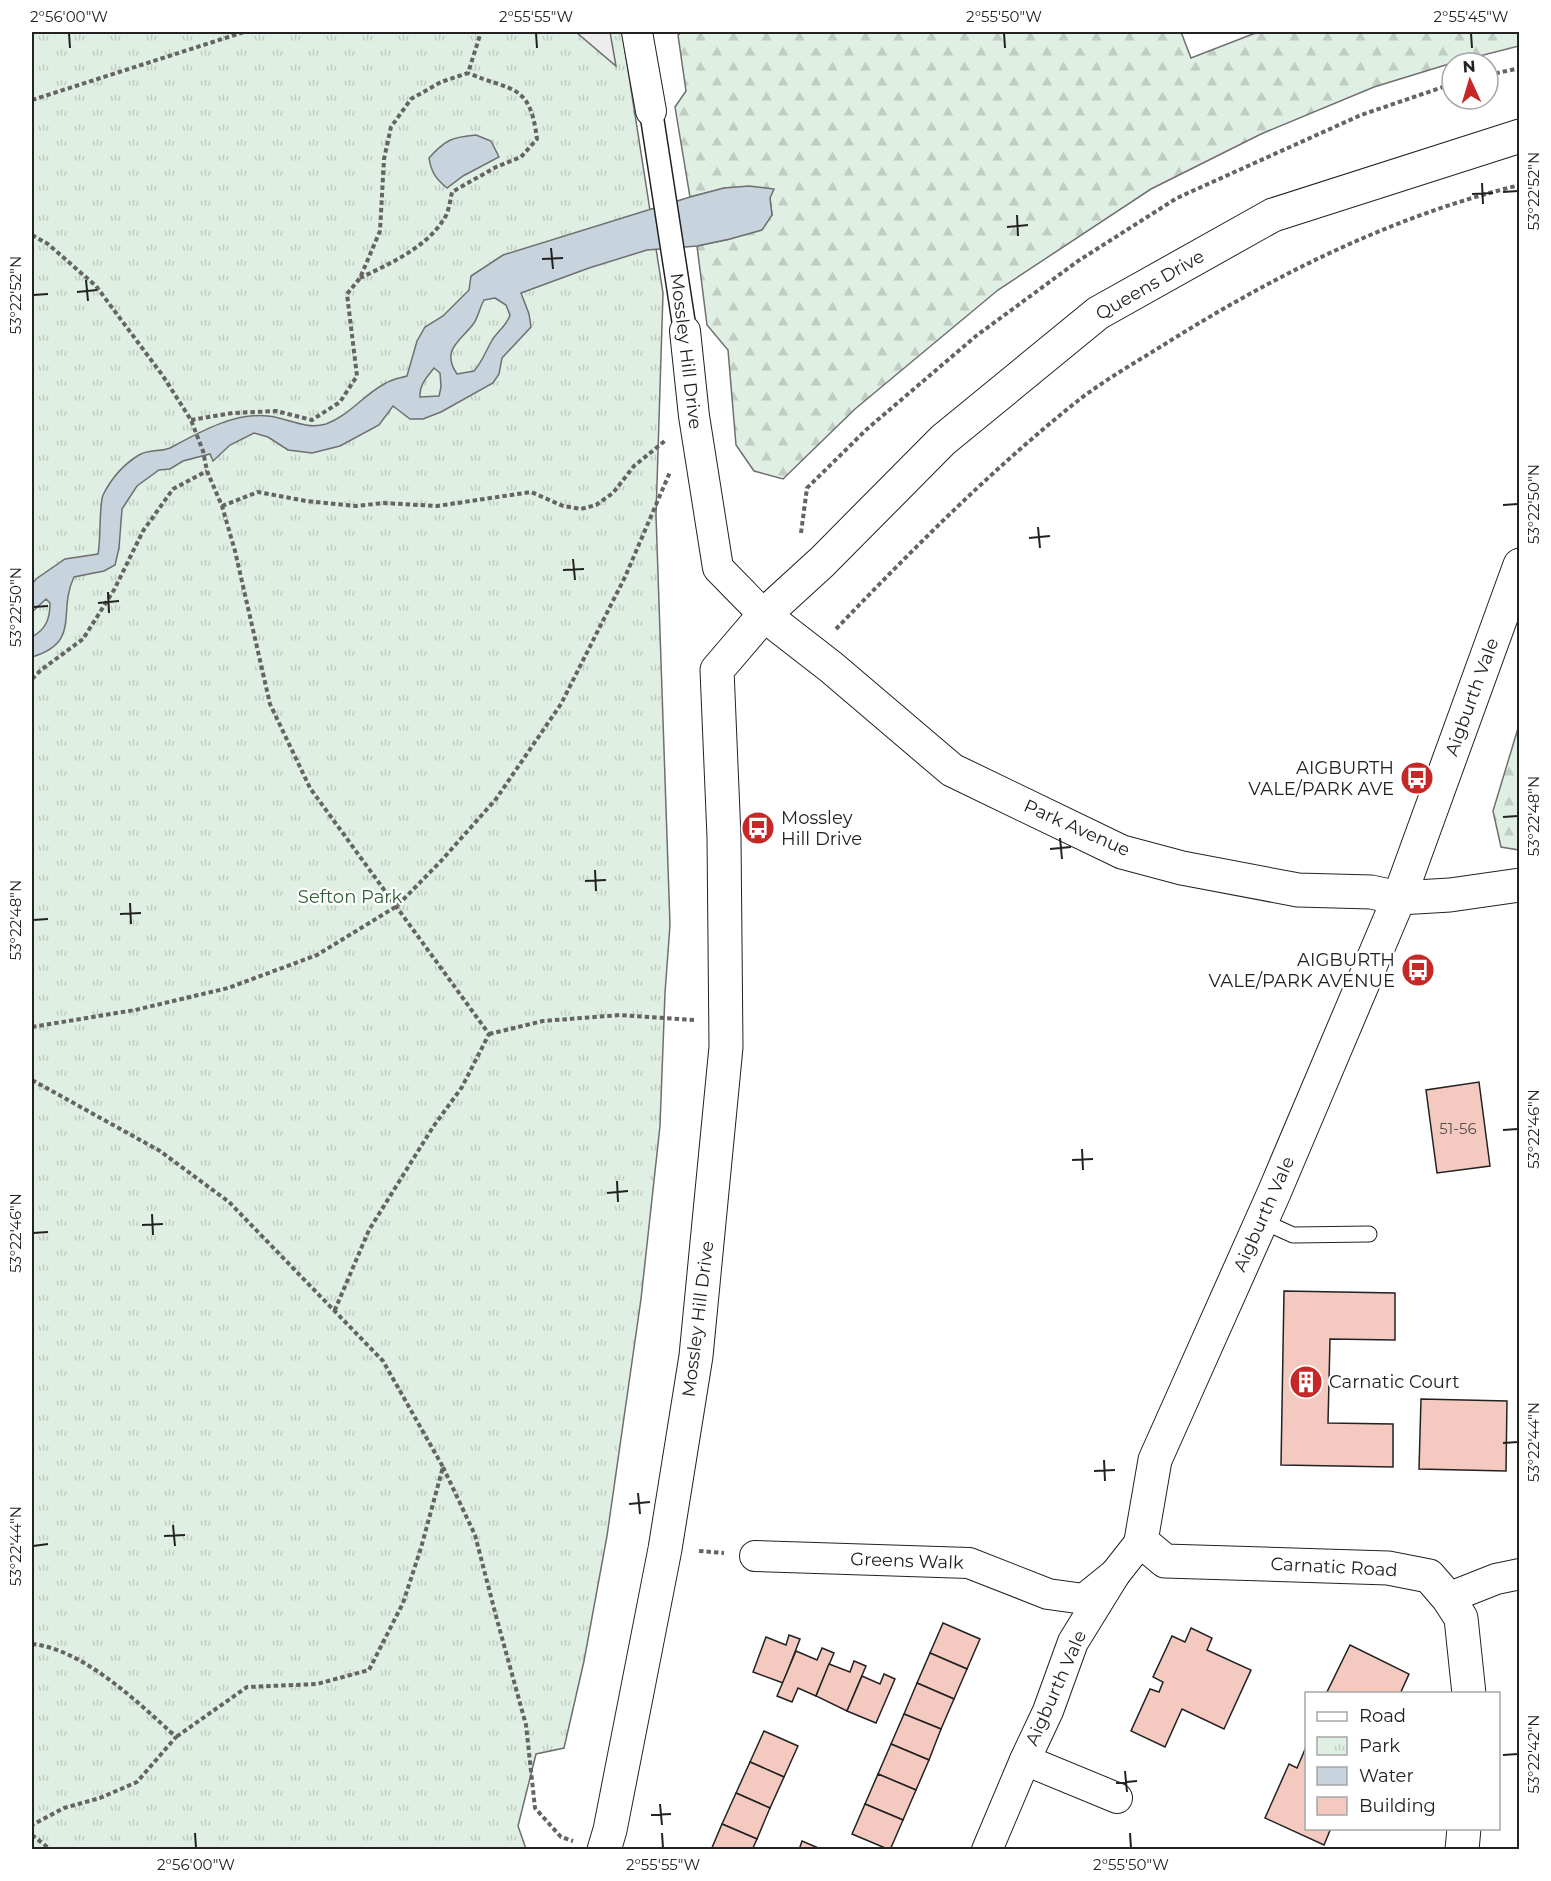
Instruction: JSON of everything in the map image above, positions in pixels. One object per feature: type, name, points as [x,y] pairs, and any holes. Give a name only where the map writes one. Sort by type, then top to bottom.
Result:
[{"type":"street","name":"Mossley Hill Drive","points":[[604,1850],[610,1830],[665,1549],[696,1356],[726,1021],[724,837],[717,670],[764,615],[718,568],[694,416],[685,331],[637,32]]},
{"type":"street","name":"Queens Drive","points":[[764,615],[822,562],[943,441],[1098,313],[1273,215],[1520,136]]},
{"type":"street","name":"Aigburth Vale","points":[[987,1850],[1048,1712],[1073,1642],[1115,1574],[1141,1541],[1155,1460],[1262,1221],[1399,898],[1520,565]]},
{"type":"street","name":"Park Avenue","points":[[764,615],[813,653],[952,770],[1122,852],[1182,868],[1298,890],[1371,892],[1399,898],[1450,895],[1520,885]]},
{"type":"street","name":"Carnatic Road","points":[[1141,1541],[1165,1561],[1388,1568],[1429,1576],[1461,1618],[1469,1692]]},
{"type":"street","name":"Greens Walk","points":[[755,1556],[969,1563],[1048,1594],[1084,1599],[1115,1574]]},
{"type":"street","points":[[1448,1598],[1496,1579],[1520,1574]]},
{"type":"street","points":[[1025,1760],[1117,1798]]},
{"type":"street","points":[[1462,1850],[1464,1830]]},
{"type":"lane","points":[[1262,1221],[1293,1235],[1369,1234]]},
{"type":"path","points":[[32,100],[244,32]]},
{"type":"path","points":[[468,73],[482,32]]},
{"type":"path","points":[[1500,72],[1520,68]]},
{"type":"path","points":[[191,420],[233,413],[276,411],[312,420],[340,402],[357,376],[347,294],[360,278],[380,231],[384,159],[391,127],[411,99],[441,82],[468,73],[507,85],[526,99],[535,122],[537,139],[521,157],[496,167],[452,192],[445,218],[427,239],[360,278]]},
{"type":"path","points":[[813,653],[944,518],[1072,405],[1223,308],[1296,268],[1384,229],[1481,195],[1520,185]]},
{"type":"path","points":[[32,235],[48,244],[96,286],[164,376],[191,420],[203,451],[207,471],[222,506],[247,598],[270,704],[310,788],[489,1034]]},
{"type":"path","points":[[222,506],[258,492],[306,501],[355,506],[384,503],[437,506],[531,492],[563,506],[581,509],[596,505],[614,493],[634,466],[694,416]]},
{"type":"path","points":[[32,1027],[135,1010],[228,988],[317,955],[397,906],[496,799],[561,704],[625,577],[671,470]]},
{"type":"path","points":[[32,679],[83,639],[114,590],[143,531],[173,489],[207,471]]},
{"type":"path","points":[[333,1312],[369,1230],[433,1127],[462,1087],[489,1034],[543,1021],[620,1015],[726,1021]]},
{"type":"path","points":[[32,1080],[160,1151],[229,1202],[333,1312],[383,1361],[443,1467],[475,1535],[526,1725],[535,1808],[561,1837],[604,1850]]},
{"type":"path","points":[[32,1825],[64,1808],[100,1798],[136,1782],[176,1737],[247,1687],[317,1684],[369,1670],[403,1604],[443,1467]]},
{"type":"path","points":[[665,1549],[755,1556]]},
{"type":"path","points":[[32,1644],[46,1645],[93,1668],[142,1704],[176,1737]]},
{"type":"path","points":[[32,1835],[51,1850]]},
{"type":"green space","name":"Sefton Park","points":[[32,32],[622,32],[663,293],[656,515],[670,925],[660,1126],[641,1299],[607,1536],[584,1661],[564,1748],[536,1754],[518,1826],[526,1849],[32,1850]]},
{"type":"green space","points":[[682,32],[1181,32],[1191,58],[1258,32],[1519,32],[1519,46],[1499,51],[1440,51],[1440,67],[1374,87],[1261,134],[1151,189],[998,290],[855,409],[783,479],[754,471],[736,445],[728,350],[707,325],[697,246],[730,239],[772,215],[770,198],[725,188],[690,197],[675,107],[686,91],[678,35]]},
{"type":"green space","points":[[1519,725],[1519,850],[1501,847],[1493,811]]},
{"type":"shaded area","points":[[576,32],[610,32],[616,66]]},
{"type":"water","points":[[476,135],[491,141],[499,157],[463,176],[447,188],[435,175],[429,158],[450,140]]},
{"type":"water","points":[[749,186],[774,189],[770,198],[772,215],[762,230],[697,246],[647,250],[521,293],[531,327],[502,358],[499,374],[493,383],[441,412],[423,419],[410,419],[393,406],[379,425],[340,446],[312,453],[288,450],[268,437],[254,433],[230,445],[213,461],[210,454],[183,461],[170,469],[159,470],[137,486],[122,509],[119,548],[115,565],[104,571],[74,577],[69,590],[63,634],[47,651],[32,657],[32,637],[41,631],[46,623],[50,603],[46,599],[32,612],[32,584],[65,559],[98,554],[103,495],[118,472],[133,459],[147,452],[170,448],[217,425],[242,417],[268,416],[311,426],[326,424],[391,380],[407,376],[417,341],[425,327],[443,316],[469,290],[471,276],[503,255],[724,188]],"holes":[[[495,298],[506,305],[510,315],[509,319],[493,338],[474,371],[457,374],[452,365],[452,351],[474,323],[484,300]],[[434,368],[440,373],[439,396],[420,397],[422,385]]]},
{"type":"building","points":[[1479,1082],[1490,1166],[1437,1173],[1426,1090]]},
{"type":"building","name":"Carnatic Court","points":[[1284,1291],[1395,1293],[1395,1340],[1330,1339],[1328,1423],[1393,1424],[1393,1467],[1281,1465]]},
{"type":"building","points":[[1421,1399],[1507,1401],[1506,1471],[1419,1469]]},
{"type":"building","points":[[943,1623],[980,1639],[967,1669],[930,1653]]},
{"type":"building","points":[[1191,1628],[1212,1638],[1207,1650],[1251,1670],[1224,1729],[1182,1709],[1165,1747],[1131,1731],[1150,1689],[1159,1692],[1163,1682],[1153,1677],[1172,1636],[1185,1642]]},
{"type":"building","points":[[789,1635],[800,1639],[783,1683],[753,1672],[766,1637],[786,1645]]},
{"type":"building","points":[[1350,1645],[1409,1674],[1401,1692],[1327,1692]]},
{"type":"building","points":[[822,1648],[834,1653],[816,1696],[798,1688],[792,1702],[777,1696],[796,1651],[817,1660]]},
{"type":"building","points":[[930,1653],[967,1669],[954,1699],[917,1683]]},
{"type":"building","points":[[854,1661],[866,1666],[847,1711],[816,1696],[829,1664],[850,1672]]},
{"type":"building","points":[[884,1674],[895,1679],[876,1723],[847,1711],[862,1676],[880,1684]]},
{"type":"building","points":[[917,1683],[954,1699],[941,1729],[904,1714]]},
{"type":"building","points":[[904,1714],[941,1729],[929,1760],[891,1744]]},
{"type":"building","points":[[764,1731],[798,1746],[784,1777],[750,1762]]},
{"type":"building","points":[[891,1744],[929,1760],[916,1790],[878,1774]]},
{"type":"building","points":[[1305,1749],[1305,1830],[1330,1830],[1324,1845],[1265,1818],[1289,1764],[1297,1768]]},
{"type":"building","points":[[750,1762],[784,1777],[770,1808],[736,1793]]},
{"type":"building","points":[[878,1774],[916,1790],[903,1820],[865,1804]]},
{"type":"building","points":[[736,1793],[770,1808],[757,1839],[722,1824]]},
{"type":"building","points":[[865,1804],[903,1820],[890,1850],[852,1834]]},
{"type":"building","points":[[722,1824],[757,1839],[752,1850],[711,1850]]},
{"type":"building","points":[[802,1841],[823,1850],[799,1850]]},
{"type":"place","name":"AIGBURTH VALE/PARK AVE","points":[[1417,778]]},
{"type":"place","name":"Mossley Hill Drive","points":[[758,828]]},
{"type":"place","name":"AIGBURTH VALE/PARK AVENUE","points":[[1418,970]]},
{"type":"place","name":"Carnatic Court","points":[[1306,1382]]}]
